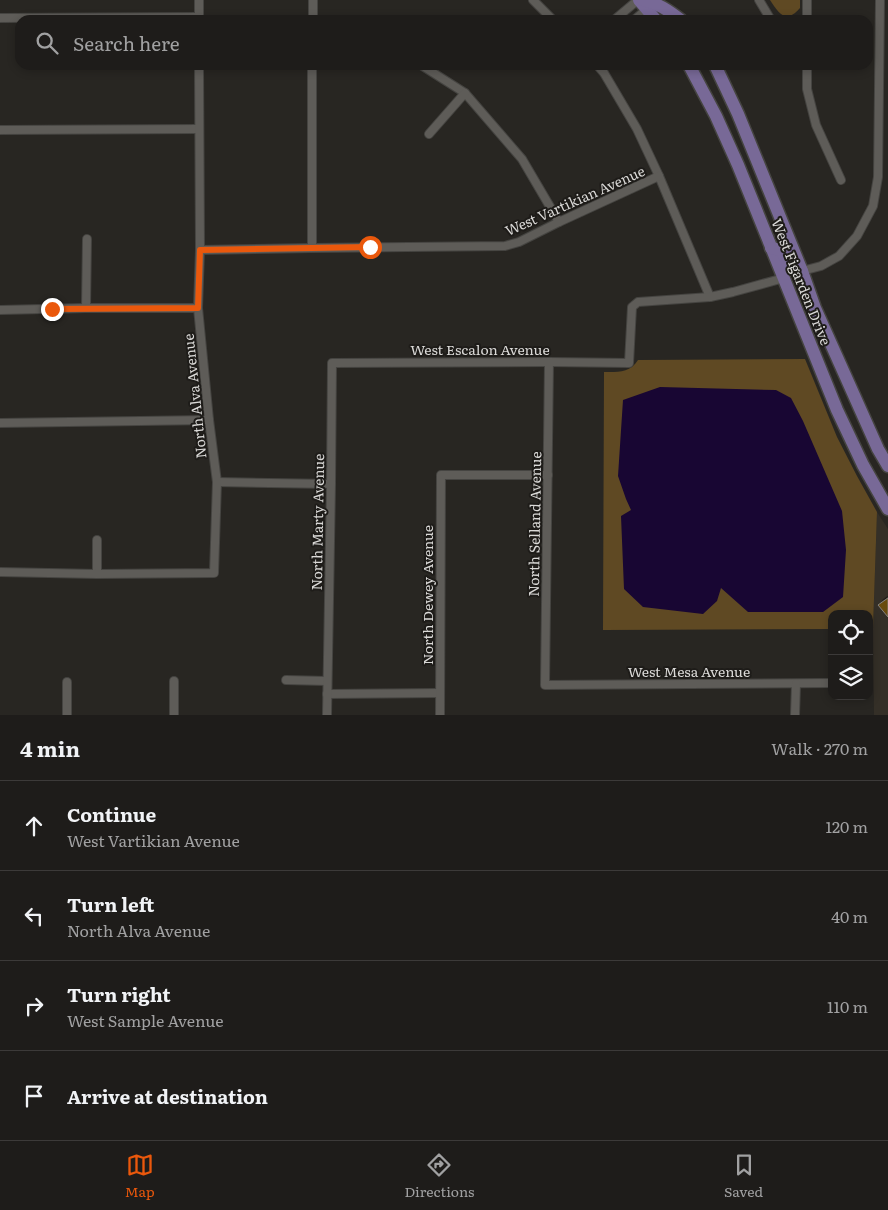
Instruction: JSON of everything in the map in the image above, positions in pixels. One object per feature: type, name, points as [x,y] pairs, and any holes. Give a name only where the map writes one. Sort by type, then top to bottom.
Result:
[{"type":"main road","points":[[666,0],[678,15]]},
{"type":"main road","points":[[641,2],[653,2],[674,15]]},
{"type":"main road","points":[[641,2],[652,15]]},
{"type":"main road","name":"West Figarden Drive","points":[[692,70],[738,164],[836,410],[863,465],[888,509]]},
{"type":"main road","name":"West Figarden Drive","points":[[717,70],[738,114],[802,271],[815,308],[870,432],[888,466]]},
{"type":"main road","points":[[771,248],[781,250],[788,263],[802,271]]},
{"type":"main road","points":[[784,278],[795,283],[815,308]]},
{"type":"street","points":[[199,0],[199,15]]},
{"type":"street","points":[[313,0],[313,15]]},
{"type":"street","points":[[533,0],[548,15]]},
{"type":"street","points":[[759,0],[768,15]]},
{"type":"street","points":[[807,0],[807,15]]},
{"type":"street","points":[[802,271],[821,266],[839,256],[857,236],[873,206],[878,177],[880,0]]},
{"type":"street","points":[[622,15],[641,2]]},
{"type":"street","points":[[636,15],[641,2]]},
{"type":"street","points":[[0,18],[15,18]]},
{"type":"street","name":"North Alva Avenue","points":[[97,574],[214,573],[217,482],[198,308],[200,250],[199,70]]},
{"type":"street","points":[[312,70],[312,248]]},
{"type":"street","points":[[430,70],[466,93],[522,160],[559,222]]},
{"type":"street","points":[[601,70],[637,129],[710,297],[784,278]]},
{"type":"street","points":[[807,70],[807,89],[816,125],[840,180]]},
{"type":"street","points":[[429,134],[466,93]]},
{"type":"street","points":[[0,130],[199,130]]},
{"type":"street","name":"West Vartikian Avenue","points":[[200,250],[504,246],[519,242],[659,176]]},
{"type":"street","points":[[86,308],[87,239]]},
{"type":"street","name":"West Escalon Avenue","points":[[332,363],[628,363],[632,307],[638,302],[710,297]]},
{"type":"street","points":[[0,310],[198,308]]},
{"type":"street","name":"North Selland Avenue","points":[[546,685],[548,362]]},
{"type":"street","name":"North Marty Avenue","points":[[327,715],[332,363]]},
{"type":"street","points":[[0,423],[209,420]]},
{"type":"street","name":"North Dewey Avenue","points":[[440,715],[442,475],[548,475]]},
{"type":"street","points":[[217,482],[331,484]]},
{"type":"street","points":[[0,572],[97,574],[96,540]]},
{"type":"street","points":[[286,680],[327,681]]},
{"type":"street","points":[[174,681],[174,715]]},
{"type":"street","points":[[67,682],[67,715]]},
{"type":"street","name":"West Mesa Avenue","points":[[546,685],[828,683]]},
{"type":"street","points":[[795,715],[796,684]]},
{"type":"street","points":[[327,694],[440,693]]},
{"type":"shaded area","points":[[770,0],[800,0],[800,8],[791,15],[783,15]]},
{"type":"shaded area","points":[[805,359],[837,437],[877,512],[873,628],[873,610],[828,610],[828,629],[603,630],[604,372],[627,370],[638,360]]},
{"type":"shaded area","points":[[660,387],[776,390],[791,398],[842,511],[846,550],[843,597],[823,612],[748,612],[721,588],[717,601],[703,614],[643,607],[624,589],[621,516],[631,510],[618,476],[623,400]]},
{"type":"shaded area","points":[[877,512],[888,529],[888,715],[874,715],[873,628]]},
{"type":"building","points":[[888,598],[888,617],[878,605]]},
{"type":"route","points":[[52,309],[198,308],[200,250],[370,247]]}]
